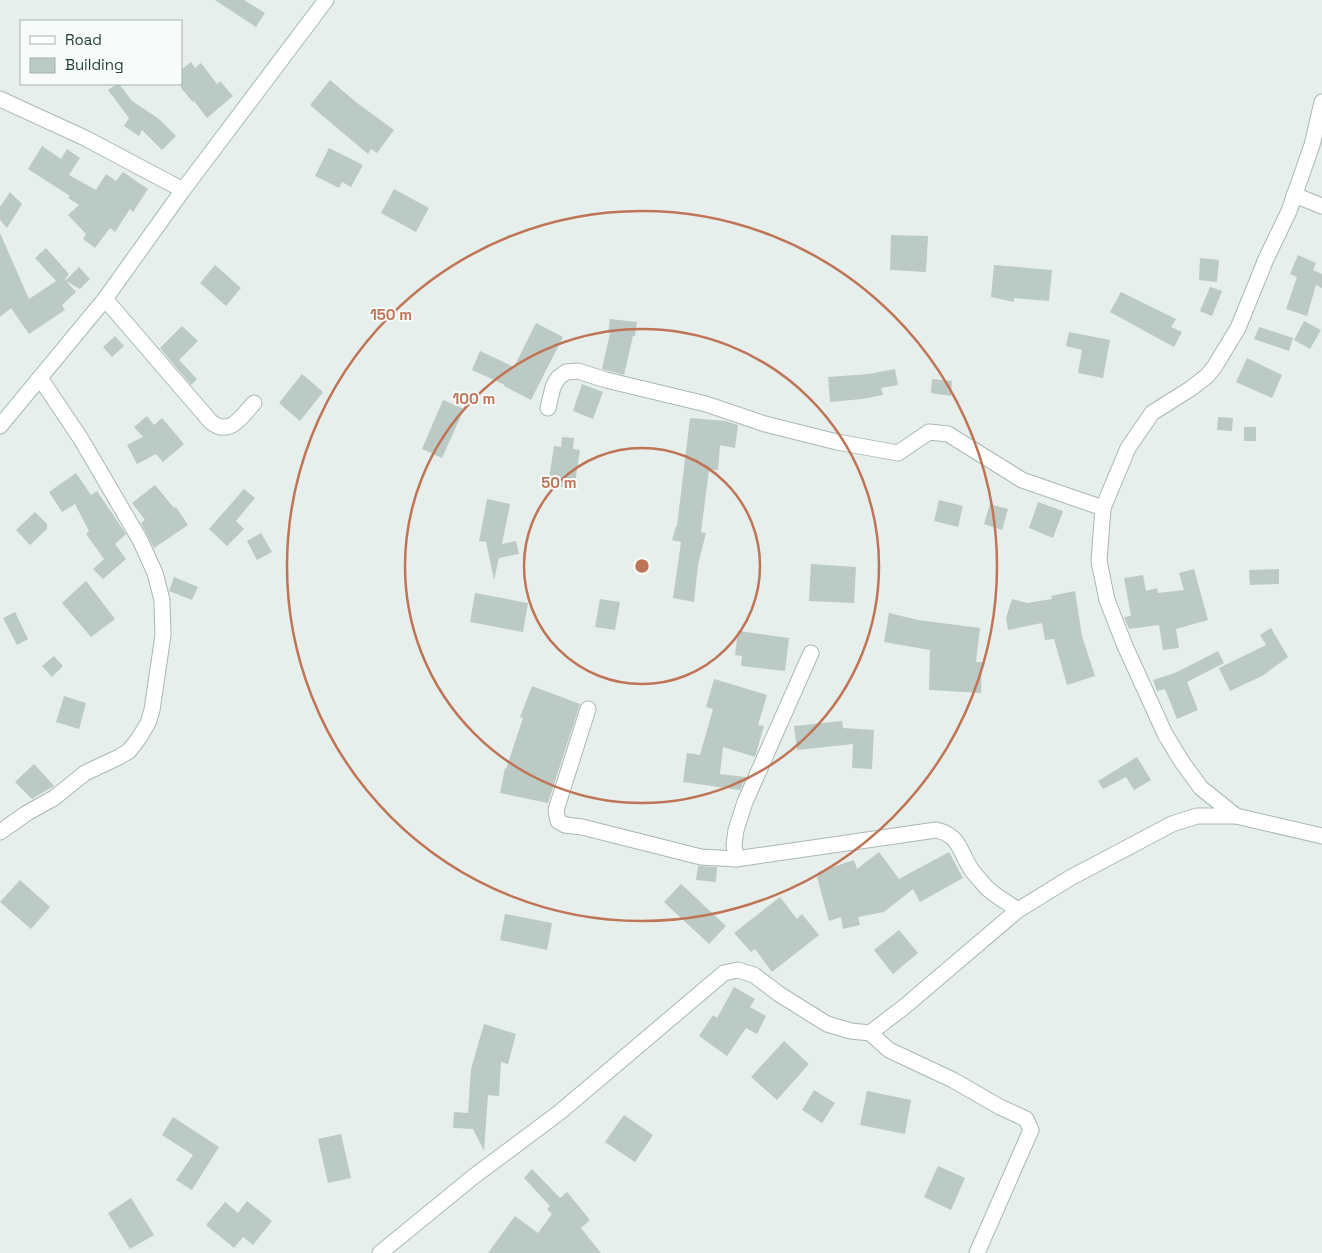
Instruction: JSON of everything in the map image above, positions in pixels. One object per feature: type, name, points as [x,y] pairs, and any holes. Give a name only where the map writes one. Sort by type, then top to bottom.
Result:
[{"type":"street","points":[[0,426],[105,299],[183,190],[326,0]]},
{"type":"street","points":[[0,99],[85,138],[183,190]]},
{"type":"street","points":[[1236,816],[1201,788],[1182,762],[1165,734],[1124,646],[1107,600],[1099,561],[1103,508],[1128,448],[1152,413],[1207,376],[1238,328],[1294,195],[1312,145],[1322,102]]},
{"type":"street","points":[[1294,195],[1322,206]]},
{"type":"street","points":[[105,299],[211,422],[218,427],[227,427],[237,422],[254,403]]},
{"type":"street","points":[[548,408],[553,387],[558,378],[566,372],[578,371],[606,380],[706,404],[766,424],[836,442],[898,453],[929,432],[948,434],[1022,480],[1103,508]]},
{"type":"street","points":[[0,832],[27,813],[54,798],[85,773],[124,754],[140,738],[152,710],[163,635],[162,600],[155,573],[140,540],[81,439],[40,378]]},
{"type":"street","points":[[736,859],[734,845],[736,830],[745,802],[811,653]]},
{"type":"street","points":[[588,709],[556,810],[558,821],[566,825],[625,837],[701,857],[736,859],[928,830],[941,831],[946,832],[958,843],[971,869],[988,888],[1018,910]]},
{"type":"street","points":[[870,1034],[1018,910],[1070,878],[1172,824],[1198,816],[1236,816],[1322,836]]},
{"type":"street","points":[[380,1253],[473,1177],[560,1112],[724,973],[738,970],[754,975],[779,994],[827,1024],[845,1030],[870,1034],[889,1050],[953,1080],[1000,1108],[1023,1117],[1029,1123],[1031,1130],[976,1253]]},
{"type":"building","points":[[215,0],[244,0],[265,13],[256,27]]},
{"type":"building","points":[[191,62],[195,68],[201,63],[217,84],[220,81],[233,96],[207,118],[181,88],[182,69]]},
{"type":"building","points":[[330,80],[357,103],[394,130],[377,153],[371,149],[368,154],[310,105]]},
{"type":"building","points":[[116,85],[120,85],[132,101],[159,119],[176,136],[162,150],[142,130],[139,136],[124,126],[129,118],[108,90]]},
{"type":"building","points":[[42,146],[61,159],[67,149],[80,158],[69,175],[96,190],[106,174],[116,181],[123,172],[148,189],[133,212],[130,209],[115,232],[110,228],[95,248],[83,239],[86,234],[68,215],[79,205],[68,198],[70,196],[28,169]]},
{"type":"building","points":[[329,148],[363,165],[351,187],[342,182],[339,188],[315,176]]},
{"type":"building","points":[[394,189],[429,208],[416,232],[381,213]]},
{"type":"building","points":[[10,192],[22,204],[7,228],[0,220],[0,207]]},
{"type":"building","points":[[0,233],[29,299],[56,281],[35,258],[46,248],[69,274],[66,280],[79,267],[90,279],[80,289],[66,281],[76,292],[62,305],[65,310],[29,334],[11,308],[0,317]]},
{"type":"building","points":[[891,235],[928,236],[926,272],[890,270]]},
{"type":"building","points":[[1298,255],[1316,263],[1313,270],[1322,274],[1322,288],[1316,285],[1307,316],[1286,309],[1297,277],[1290,274]]},
{"type":"building","points":[[1200,258],[1219,260],[1217,282],[1199,280]]},
{"type":"building","points":[[215,265],[241,288],[226,306],[200,283]]},
{"type":"building","points":[[994,265],[1052,270],[1049,301],[1014,298],[1014,302],[991,297]]},
{"type":"building","points":[[1210,287],[1222,291],[1212,316],[1200,311]]},
{"type":"building","points":[[1121,292],[1176,319],[1171,327],[1182,332],[1174,347],[1110,312]]},
{"type":"building","points":[[610,319],[637,322],[624,375],[602,369],[610,333],[608,333]]},
{"type":"building","points":[[1304,321],[1321,330],[1310,349],[1294,340]]},
{"type":"building","points":[[536,323],[563,337],[531,400],[505,385],[472,370],[480,351],[514,367]]},
{"type":"building","points":[[182,326],[198,341],[179,360],[197,379],[191,385],[160,348]]},
{"type":"building","points":[[1259,327],[1293,338],[1289,351],[1254,339]]},
{"type":"building","points":[[1069,332],[1110,340],[1103,378],[1078,373],[1082,350],[1066,346]]},
{"type":"building","points":[[115,336],[124,346],[112,357],[103,347]]},
{"type":"building","points":[[1247,358],[1282,375],[1272,398],[1236,382]]},
{"type":"building","points":[[895,369],[898,385],[881,388],[883,395],[830,402],[828,377],[869,374]]},
{"type":"building","points":[[302,374],[323,392],[300,421],[279,403]]},
{"type":"building","points":[[932,379],[952,381],[951,396],[931,393]]},
{"type":"building","points":[[582,384],[603,392],[593,419],[573,411]]},
{"type":"building","points":[[443,400],[464,409],[442,458],[422,449]]},
{"type":"building","points":[[147,416],[154,425],[162,418],[184,444],[163,462],[156,454],[137,464],[127,445],[143,437],[134,427]]},
{"type":"building","points":[[1218,417],[1233,418],[1232,431],[1217,430]]},
{"type":"building","points":[[690,418],[726,421],[738,425],[735,448],[720,445],[718,470],[709,470],[701,532],[706,533],[698,565],[694,602],[673,598],[681,542],[672,540],[677,526]]},
{"type":"building","points":[[1244,427],[1256,427],[1256,441],[1244,441]]},
{"type":"building","points":[[562,437],[574,438],[573,449],[580,450],[574,489],[548,485],[554,446],[561,447]]},
{"type":"building","points":[[76,473],[91,495],[97,491],[126,534],[115,544],[126,559],[103,579],[93,569],[104,559],[86,534],[89,531],[75,504],[62,512],[49,492]]},
{"type":"building","points":[[155,485],[174,508],[176,507],[188,525],[154,548],[141,523],[145,520],[132,503]]},
{"type":"building","points":[[244,489],[255,498],[236,521],[244,529],[227,546],[209,529]]},
{"type":"building","points":[[487,499],[510,504],[502,544],[516,541],[519,554],[499,558],[494,580],[486,542],[479,541]]},
{"type":"building","points":[[939,500],[963,506],[958,527],[934,521]]},
{"type":"building","points":[[1038,502],[1063,511],[1053,538],[1029,528]]},
{"type":"building","points":[[990,504],[1008,509],[1002,530],[984,524]]},
{"type":"building","points":[[35,512],[47,524],[47,529],[30,545],[16,530]]},
{"type":"building","points":[[261,533],[272,552],[257,560],[247,541]]},
{"type":"building","points":[[811,564],[856,567],[854,603],[809,601]]},
{"type":"building","points":[[1194,569],[1208,620],[1176,629],[1179,648],[1163,650],[1159,625],[1129,629],[1124,617],[1131,616],[1124,578],[1143,575],[1146,591],[1157,588],[1158,593],[1184,590],[1179,573]]},
{"type":"building","points":[[1279,569],[1279,584],[1250,585],[1249,570]]},
{"type":"building","points":[[174,577],[198,587],[192,600],[169,591]]},
{"type":"building","points":[[86,581],[115,619],[91,637],[62,603]]},
{"type":"building","points":[[1075,591],[1082,636],[1095,676],[1067,685],[1054,639],[1045,640],[1042,623],[1008,630],[1006,618],[1012,599],[1027,603],[1052,599],[1051,596]]},
{"type":"building","points":[[475,593],[528,603],[523,632],[470,622]]},
{"type":"building","points":[[600,599],[620,602],[615,630],[595,627]]},
{"type":"building","points":[[15,612],[28,639],[17,645],[3,618]]},
{"type":"building","points":[[889,613],[918,620],[980,628],[976,662],[982,662],[981,693],[929,690],[930,650],[884,642]]},
{"type":"building","points":[[1271,628],[1288,657],[1262,676],[1230,691],[1219,668],[1266,645],[1260,635]]},
{"type":"building","points":[[738,631],[789,638],[785,671],[741,666],[742,656],[735,655]]},
{"type":"building","points":[[1218,651],[1224,663],[1187,682],[1198,710],[1177,719],[1165,689],[1157,691],[1153,680],[1175,673]]},
{"type":"building","points":[[54,656],[63,666],[52,677],[42,666]]},
{"type":"building","points":[[714,679],[767,695],[758,725],[764,726],[755,757],[723,747],[720,774],[746,777],[740,790],[683,782],[687,753],[700,755],[713,709],[706,707]]},
{"type":"building","points":[[532,686],[580,704],[548,803],[500,793],[505,768],[523,718],[520,717]]},
{"type":"building","points":[[64,696],[86,703],[79,729],[56,722]]},
{"type":"building","points":[[842,721],[843,728],[874,730],[872,769],[852,768],[853,744],[797,750],[794,726]]},
{"type":"building","points":[[1137,757],[1151,780],[1134,790],[1126,777],[1103,789],[1098,781]]},
{"type":"building","points":[[34,764],[54,786],[32,799],[15,782]]},
{"type":"building","points":[[879,852],[899,879],[949,852],[963,878],[920,902],[913,889],[884,912],[858,917],[860,925],[843,929],[841,917],[829,921],[817,877],[819,876],[818,872],[854,860],[857,869]]},
{"type":"building","points":[[698,866],[717,867],[716,882],[696,880]]},
{"type":"building","points":[[20,880],[50,907],[31,929],[0,902]]},
{"type":"building","points":[[681,884],[726,926],[709,944],[664,902]]},
{"type":"building","points":[[780,897],[797,919],[802,914],[819,935],[772,972],[755,949],[751,952],[734,933]]},
{"type":"building","points":[[505,914],[552,923],[547,950],[500,940]]},
{"type":"building","points":[[899,930],[918,953],[893,974],[874,950]]},
{"type":"building","points":[[734,987],[755,999],[750,1007],[766,1016],[757,1034],[746,1028],[727,1056],[699,1036],[713,1015],[717,1018]]},
{"type":"building","points":[[484,1024],[516,1034],[508,1064],[501,1062],[499,1096],[488,1095],[484,1151],[473,1129],[453,1128],[454,1112],[468,1113],[471,1069]]},
{"type":"building","points":[[784,1041],[809,1064],[777,1100],[751,1077]]},
{"type":"building","points":[[814,1090],[835,1103],[822,1123],[802,1110]]},
{"type":"building","points":[[867,1091],[911,1100],[905,1134],[860,1125]]},
{"type":"building","points":[[624,1115],[653,1135],[635,1162],[605,1142]]},
{"type":"building","points":[[173,1117],[219,1147],[192,1190],[176,1180],[193,1155],[162,1135]]},
{"type":"building","points":[[341,1134],[351,1178],[328,1183],[318,1139]]},
{"type":"building","points":[[938,1166],[965,1178],[951,1210],[924,1197]]},
{"type":"building","points":[[532,1169],[560,1198],[567,1192],[590,1220],[581,1228],[601,1253],[488,1253],[515,1216],[538,1233],[552,1214],[547,1209],[550,1206],[524,1178]]},
{"type":"building","points":[[131,1198],[154,1235],[130,1249],[108,1213]]},
{"type":"building","points":[[247,1201],[272,1221],[253,1245],[243,1237],[234,1248],[206,1225],[225,1202],[238,1213]]}]
